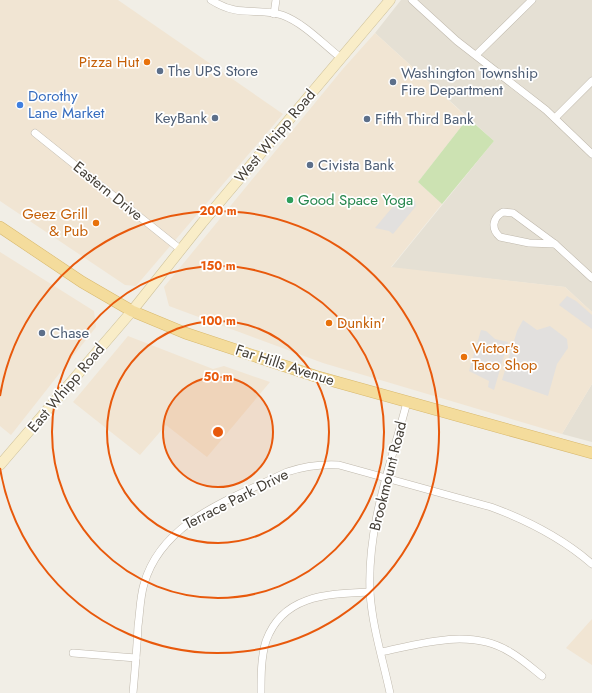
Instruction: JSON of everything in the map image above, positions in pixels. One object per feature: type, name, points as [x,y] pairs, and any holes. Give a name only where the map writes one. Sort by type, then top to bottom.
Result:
[{"type":"main road","name":"Far Hills Avenue","points":[[0,227],[82,282],[132,311],[185,333],[315,376],[592,453]]},
{"type":"street","points":[[211,0],[234,11],[274,14],[298,24],[341,58]]},
{"type":"street","points":[[274,14],[276,0]]},
{"type":"street","name":"West Whipp Road","points":[[132,311],[180,250],[390,0]]},
{"type":"street","points":[[412,0],[476,55],[555,118],[592,154]]},
{"type":"street","points":[[476,55],[532,0]]},
{"type":"street","points":[[555,118],[592,81]]},
{"type":"street","name":"Eastern Drive","points":[[35,133],[180,250]]},
{"type":"street","points":[[555,244],[503,239],[496,234],[494,229],[494,220],[503,212],[513,213],[555,244],[592,278]]},
{"type":"street","name":"East Whipp Road","points":[[0,465],[132,311]]},
{"type":"street","name":"Brookmount Road","points":[[390,693],[376,630],[370,592],[370,563],[374,527],[406,402]]},
{"type":"street","name":"Terrace Park Drive","points":[[133,693],[141,596],[144,584],[160,549],[181,527],[219,505],[299,468],[315,465],[339,466],[386,477],[491,507],[514,515],[547,531],[592,564]]},
{"type":"street","points":[[261,693],[263,656],[266,641],[271,630],[284,614],[294,606],[311,598],[370,592]]},
{"type":"street","points":[[382,652],[447,639],[476,640],[509,651],[542,676]]},
{"type":"street","points":[[73,653],[136,658]]},
{"type":"shaded area","points":[[0,0],[118,0],[283,114],[136,286],[125,285],[0,201]]},
{"type":"shaded area","points":[[401,0],[592,0],[592,312],[565,287],[391,268],[494,141],[375,33]]},
{"type":"shaded area","points":[[375,33],[468,118],[418,182],[442,204],[391,267],[565,287],[592,312],[592,384],[562,434],[323,363],[169,306],[164,287],[342,70]]},
{"type":"shaded area","points":[[401,197],[410,197],[415,201],[416,206],[393,234],[389,231],[375,228]]},
{"type":"shaded area","points":[[0,252],[94,311],[96,327],[11,435],[0,426]]},
{"type":"shaded area","points":[[567,296],[576,301],[592,315],[592,329],[559,305]]},
{"type":"shaded area","points":[[523,320],[537,330],[550,326],[567,339],[568,348],[557,364],[548,396],[502,380],[517,331]]},
{"type":"shaded area","points":[[481,330],[486,331],[495,339],[508,342],[494,390],[488,387],[489,381],[469,371]]},
{"type":"shaded area","points":[[128,336],[213,369],[224,366],[270,382],[207,457],[166,425],[140,455],[73,402]]},
{"type":"shaded area","points":[[592,384],[592,442],[562,434]]},
{"type":"shaded area","points":[[592,619],[592,665],[566,648]]},
{"type":"green space","points":[[468,118],[494,141],[442,204],[418,182]]},
{"type":"place","name":"Pizza Hut","points":[[147,62]]},
{"type":"place","name":"The UPS Store","points":[[160,71]]},
{"type":"place","name":"Washington Township Fire Department","points":[[393,82]]},
{"type":"place","name":"Dorothy Lane Market","points":[[20,105]]},
{"type":"place","name":"KeyBank","points":[[215,118]]},
{"type":"place","name":"Fifth Third Bank","points":[[367,119]]},
{"type":"place","name":"Civista Bank","points":[[310,165]]},
{"type":"place","name":"Good Space Yoga","points":[[290,200]]},
{"type":"place","name":"Geez Grill & Pub","points":[[96,223]]},
{"type":"place","name":"Dunkin'","points":[[329,323]]},
{"type":"place","name":"Chase","points":[[42,333]]},
{"type":"place","name":"Victor's Taco Shop","points":[[464,357]]}]
